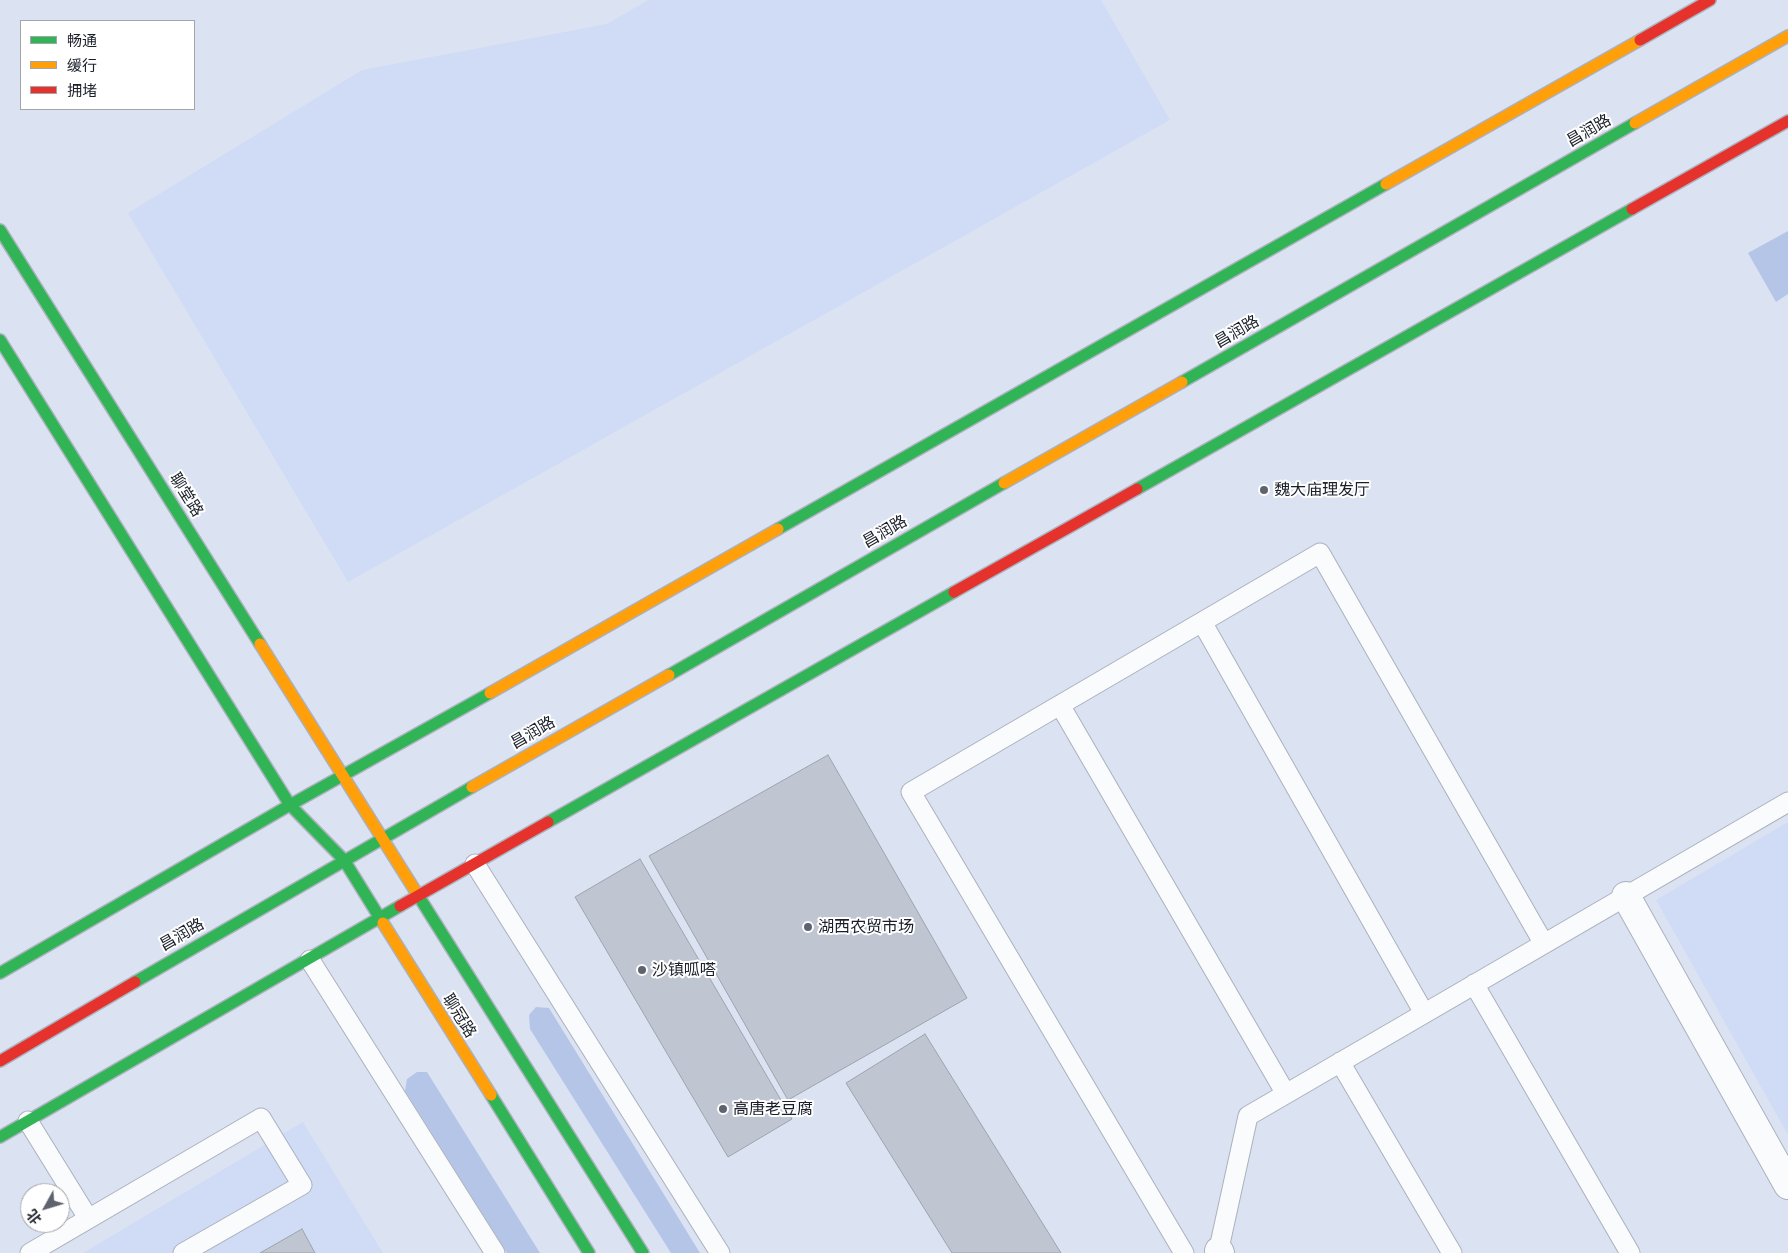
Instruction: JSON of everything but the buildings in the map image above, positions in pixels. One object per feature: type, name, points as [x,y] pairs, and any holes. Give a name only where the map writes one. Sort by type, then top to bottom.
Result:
[{"type":"main road","points":[[0,973],[290,805],[1710,0]]},
{"type":"main road","name":"昌润路","points":[[0,1060],[344,860],[1788,36]]},
{"type":"main road","points":[[0,1136],[310,960],[417,896],[1788,121]]},
{"type":"main road","name":"聊堂路","points":[[0,230],[643,1253]]},
{"type":"main road","name":"聊冠路","points":[[0,340],[290,805],[344,860],[589,1253]]},
{"type":"street","points":[[1626,896],[1788,1185]]},
{"type":"lane","points":[[1184,1253],[911,792],[1320,553],[1544,944]]},
{"type":"lane","points":[[1202,622],[1424,1013]]},
{"type":"lane","points":[[1060,705],[1286,1094]]},
{"type":"lane","points":[[1219,1252],[1248,1116],[1788,802]]},
{"type":"lane","points":[[475,864],[720,1253]]},
{"type":"lane","points":[[310,960],[496,1253]]},
{"type":"lane","points":[[1474,984],[1630,1253]]},
{"type":"lane","points":[[1340,1062],[1452,1253]]},
{"type":"lane","points":[[30,1253],[262,1118],[302,1185],[183,1253]]},
{"type":"lane","points":[[28,1121],[88,1218]]},
{"type":"shaded area","points":[[648,0],[1101,0],[1170,120],[348,582],[128,213],[362,70],[607,24]]},
{"type":"shaded area","points":[[1788,231],[1788,294],[1776,302],[1748,253]]},
{"type":"shaded area","points":[[1788,822],[1788,1135],[1656,900]]},
{"type":"shaded area","points":[[536,1007],[549,1008],[700,1253],[671,1253],[530,1029],[529,1015]]},
{"type":"shaded area","points":[[417,1072],[427,1072],[540,1253],[507,1253],[405,1091],[407,1079]]},
{"type":"shaded area","points":[[303,1122],[383,1253],[83,1253]]},
{"type":"traffic: fast","points":[[1182,382],[1635,123]]},
{"type":"traffic: fast","points":[[778,529],[1386,184]]},
{"type":"traffic: fast","points":[[1137,489],[1632,209]]},
{"type":"traffic: fast","points":[[0,230],[260,644]]},
{"type":"traffic: fast","points":[[0,340],[290,805],[344,860],[383,923]]},
{"type":"traffic: fast","points":[[669,675],[1004,483]]},
{"type":"traffic: fast","points":[[548,822],[954,592]]},
{"type":"traffic: fast","points":[[0,973],[290,805],[490,693]]},
{"type":"traffic: fast","points":[[135,982],[472,787]]},
{"type":"traffic: fast","points":[[416,892],[643,1253]]},
{"type":"traffic: fast","points":[[0,1137],[400,906]]},
{"type":"traffic: fast","points":[[491,1095],[589,1253]]},
{"type":"traffic: slow","points":[[1635,123],[1788,36]]},
{"type":"traffic: slow","points":[[1386,184],[1640,40]]},
{"type":"traffic: slow","points":[[1004,483],[1182,382]]},
{"type":"traffic: slow","points":[[490,693],[778,529]]},
{"type":"traffic: slow","points":[[260,644],[416,892]]},
{"type":"traffic: slow","points":[[472,787],[669,675]]},
{"type":"traffic: slow","points":[[383,923],[491,1095]]},
{"type":"traffic: jam","points":[[1640,40],[1710,0]]},
{"type":"traffic: jam","points":[[1632,209],[1788,121]]},
{"type":"traffic: jam","points":[[954,592],[1137,489]]},
{"type":"traffic: jam","points":[[400,906],[548,822]]},
{"type":"traffic: jam","points":[[0,1061],[135,982]]},
{"type":"place","name":"魏大庙理发厅","points":[[1264,490]]},
{"type":"place","name":"湖西农贸市场","points":[[808,927]]},
{"type":"place","name":"沙镇呱嗒","points":[[642,970]]},
{"type":"place","name":"高唐老豆腐","points":[[723,1109]]}]
